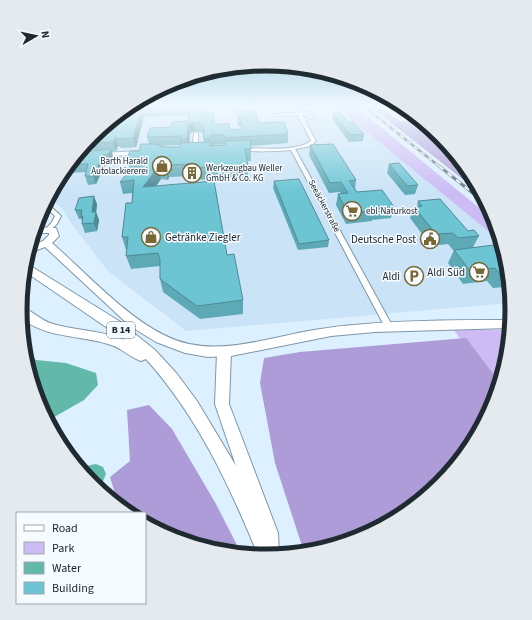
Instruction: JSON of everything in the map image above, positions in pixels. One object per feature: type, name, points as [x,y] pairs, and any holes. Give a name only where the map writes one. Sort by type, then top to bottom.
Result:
[{"type":"main road","points":[[35,248],[46,243],[54,236],[53,230],[41,230]]},
{"type":"main road","points":[[46,243],[134,323],[168,344],[187,349],[204,352],[224,352],[254,349],[299,337],[331,331],[389,327],[504,324]]},
{"type":"main road","name":"B 14","points":[[31,270],[43,280],[127,334],[154,358],[196,411],[249,510],[266,549]]},
{"type":"main road","points":[[27,318],[48,329],[96,335],[118,341],[134,349],[196,411]]},
{"type":"main road","points":[[224,352],[222,404],[269,533],[269,549]]},
{"type":"street","points":[[195,151],[196,136]]},
{"type":"street","points":[[238,149],[292,148],[310,145],[314,141],[311,136]]},
{"type":"street","name":"Seeäckerstraße","points":[[292,148],[389,327]]},
{"type":"street","points":[[189,151],[202,151]]},
{"type":"street","points":[[98,155],[145,153]]},
{"type":"street","points":[[83,156],[90,156]]},
{"type":"street","points":[[49,229],[55,223],[58,216],[50,209]]},
{"type":"shaded area","points":[[102,136],[372,136],[493,235],[497,248],[503,279],[505,304],[186,331],[108,271],[71,223],[60,206],[53,201],[59,190],[86,152]]},
{"type":"shaded area","points":[[408,136],[430,136],[446,152],[470,185]]},
{"type":"shaded area","points":[[466,338],[495,377],[487,401],[465,443],[446,468],[424,490],[399,509],[357,531],[328,541],[302,546],[275,463],[260,383],[264,358],[300,352]]},
{"type":"shaded area","points":[[149,405],[172,429],[216,504],[238,547],[204,541],[175,531],[146,517],[146,512],[138,512],[116,496],[110,477],[130,461],[127,410]]},
{"type":"green space","points":[[372,136],[391,136],[483,211],[493,235]]},
{"type":"green space","points":[[453,329],[504,330],[500,357],[494,382]]},
{"type":"water","points":[[32,357],[36,360],[66,363],[96,373],[98,385],[84,400],[53,418],[40,387]]},
{"type":"building","points":[[102,136],[134,136],[133,138],[119,139],[116,137],[113,142],[95,143]]},
{"type":"building","points":[[147,136],[187,136],[187,139],[181,140],[182,136]]},
{"type":"building","points":[[204,136],[210,136],[210,139],[204,139]]},
{"type":"building","points":[[224,136],[258,136],[225,138]]},
{"type":"building","points":[[250,140],[251,149],[245,149],[248,165],[192,168],[192,164],[166,165],[165,168],[158,167],[143,187],[214,181],[227,255],[234,254],[243,300],[197,306],[160,279],[160,259],[158,253],[126,256],[128,237],[122,237],[126,203],[132,203],[134,180],[120,182],[130,170],[137,171],[148,158],[127,158],[130,151],[139,151],[141,144],[155,144],[163,147],[180,147],[180,143],[210,142],[210,146],[225,145],[225,141]]},
{"type":"building","points":[[333,144],[356,180],[349,181],[357,192],[382,190],[394,207],[373,209],[374,211],[348,213],[338,194],[348,193],[341,182],[330,183],[310,145]]},
{"type":"building","points":[[111,149],[108,155],[103,155],[93,176],[85,176],[88,164],[77,164],[86,152]]},
{"type":"building","points":[[399,163],[418,185],[407,186],[389,164]]},
{"type":"building","points":[[299,179],[329,240],[299,244],[274,181]]},
{"type":"building","points":[[94,196],[92,212],[96,212],[94,223],[82,224],[82,210],[75,210],[79,198]]},
{"type":"building","points":[[440,199],[468,231],[474,230],[479,236],[458,238],[453,233],[436,234],[414,207],[422,206],[418,201]]},
{"type":"building","points":[[494,245],[497,248],[502,275],[495,268],[470,271],[454,250]]},
{"type":"railway","points":[[401,136],[440,167]]},
{"type":"railway","points":[[439,166],[476,195]]},
{"type":"place","name":"Barth Harald Autolackiererei","points":[[162,166]]},
{"type":"place","name":"Werkzeugbau Weller GmbH & Co. KG","points":[[192,173]]},
{"type":"place","name":"ebl-Naturkost","points":[[352,211]]},
{"type":"place","name":"Getränke Ziegler","points":[[151,237]]},
{"type":"place","name":"Deutsche Post","points":[[430,239]]},
{"type":"place","name":"Aldi Süd","points":[[479,272]]},
{"type":"place","name":"Aldi","points":[[414,276]]}]
